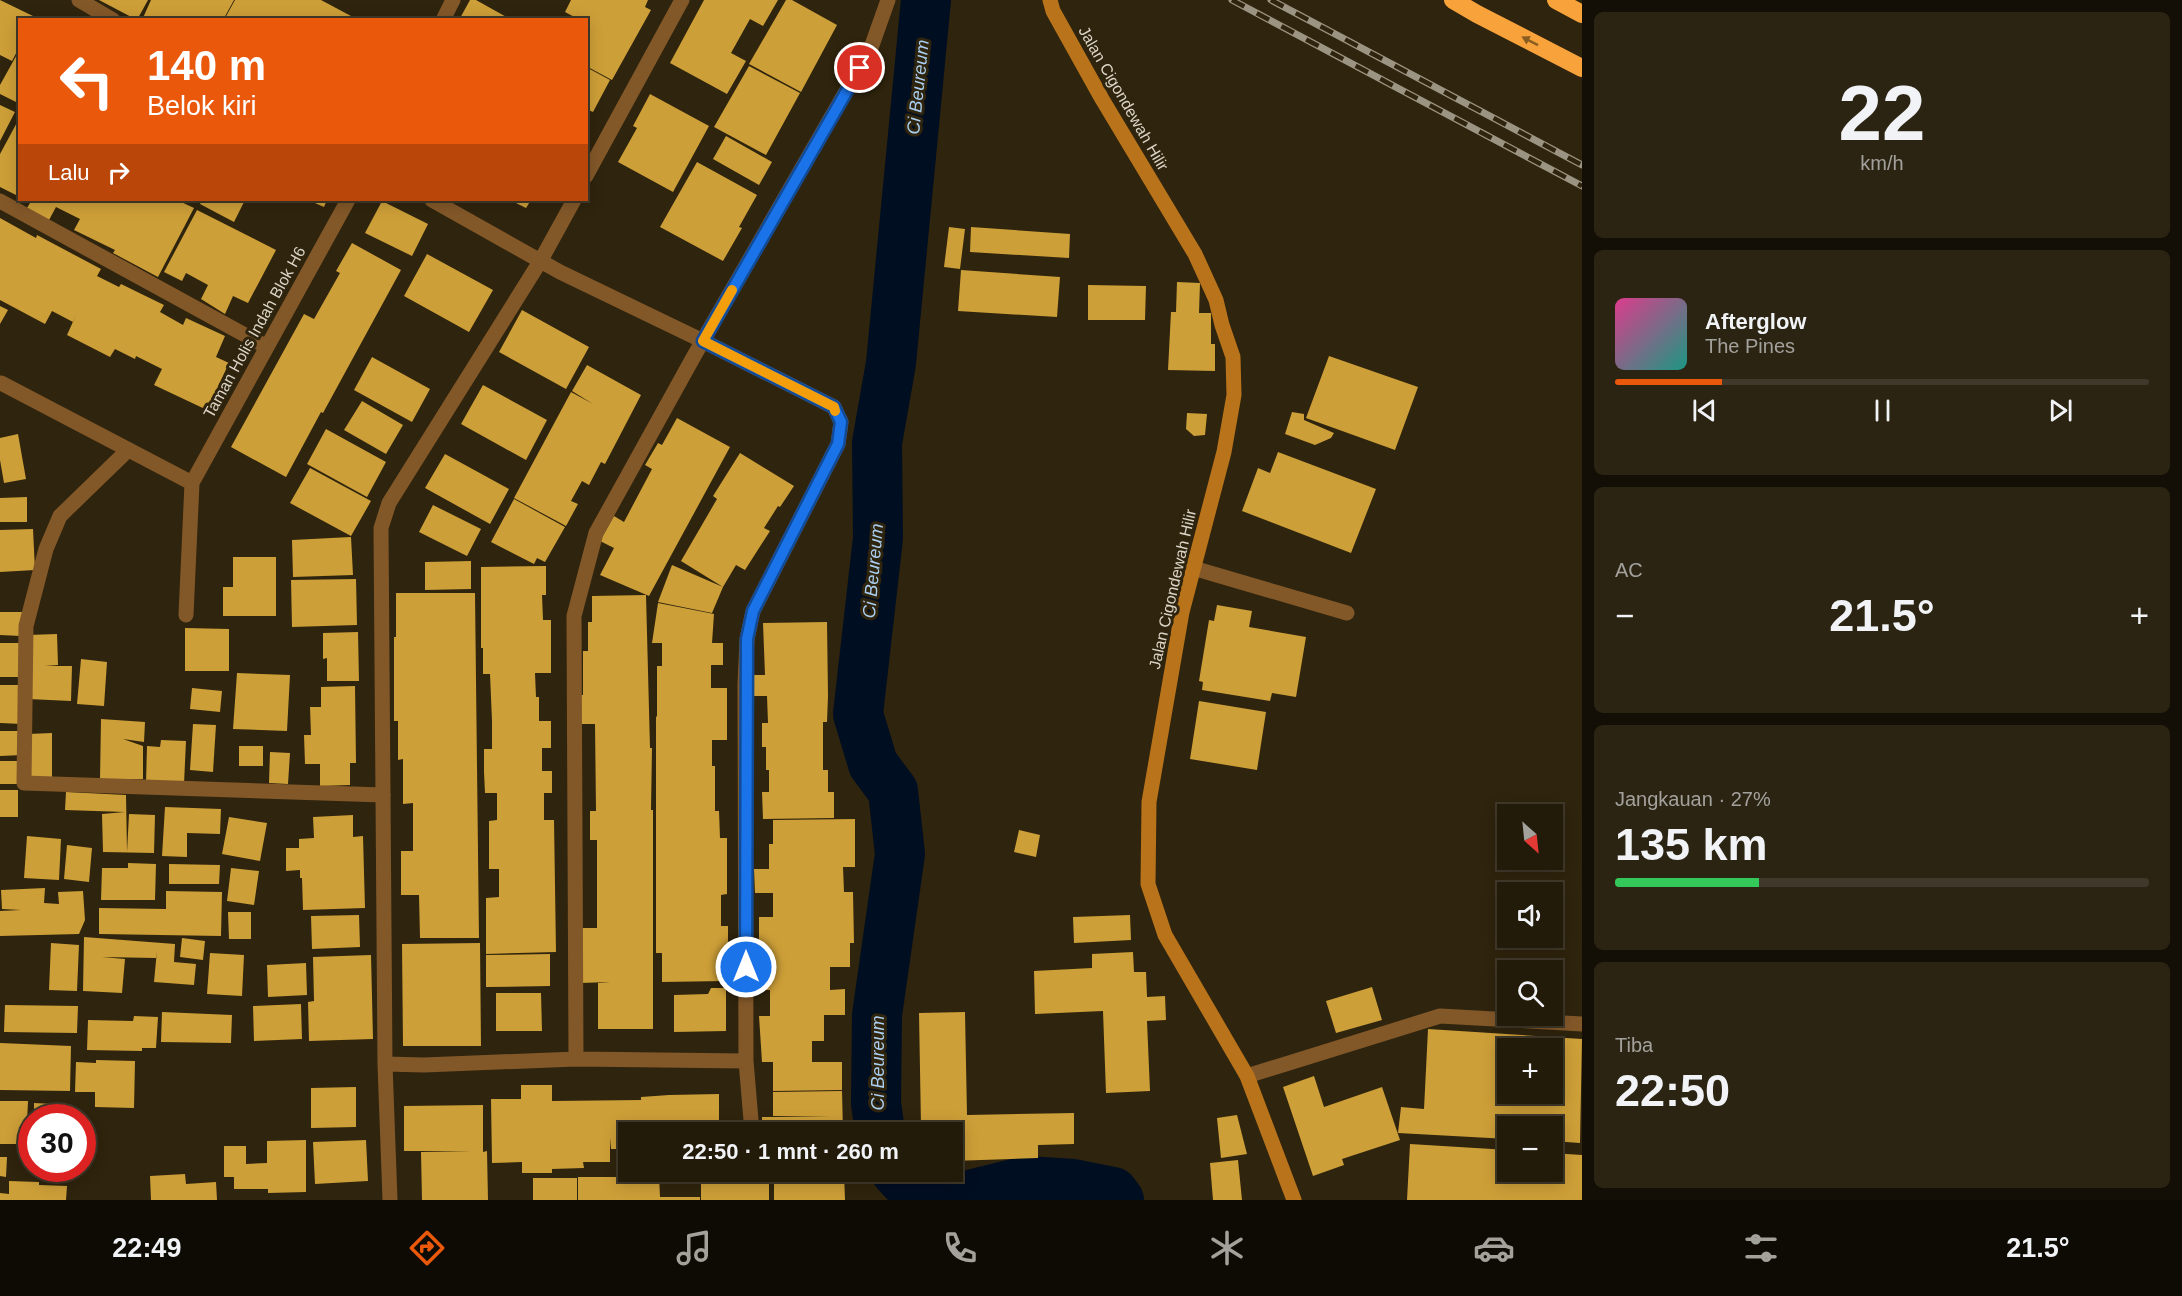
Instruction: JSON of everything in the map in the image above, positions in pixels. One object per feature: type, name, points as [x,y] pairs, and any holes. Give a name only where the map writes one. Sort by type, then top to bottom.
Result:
[{"type":"highway","points":[[1453,0],[1582,68]]},
{"type":"highway","points":[[1556,0],[1582,14]]},
{"type":"street","points":[[79,0],[110,18]]},
{"type":"street","points":[[444,18],[453,0]]},
{"type":"street","points":[[588,172],[682,0]]},
{"type":"street","points":[[576,1059],[574,616],[596,533],[703,341],[872,48],[888,0]]},
{"type":"street","name":"Jalan Cigondewah Hilir","points":[[1050,0],[1053,11],[1102,99],[1195,254],[1216,300],[1233,357],[1234,395],[1224,452],[1182,612],[1149,802],[1148,884],[1165,935],[1247,1076],[1294,1200]]},
{"type":"street","points":[[0,201],[267,347]]},
{"type":"street","name":"Taman Holis Indah Blok H6","points":[[192,483],[347,201]]},
{"type":"street","points":[[434,201],[560,272],[834,407],[841,422],[838,444],[753,611],[747,639],[746,1061],[751,1122]]},
{"type":"street","points":[[390,1200],[385,1064],[381,528],[389,503],[541,260],[573,201]]},
{"type":"street","points":[[1,383],[192,483],[186,615]]},
{"type":"street","points":[[128,450],[60,516],[46,549],[26,626],[24,783],[383,795]]},
{"type":"street","points":[[1193,568],[1347,613]]},
{"type":"street","points":[[1247,1076],[1440,1016],[1582,1024]]},
{"type":"street","points":[[385,1064],[424,1065],[576,1059],[746,1061]]},
{"type":"building","points":[[0,0],[35,17],[18,18],[18,50],[12,61],[0,55]]},
{"type":"building","points":[[99,0],[148,0],[138,18],[133,18]]},
{"type":"building","points":[[151,0],[234,0],[224,18],[143,18]]},
{"type":"building","points":[[235,0],[321,0],[351,16],[350,18],[225,18]]},
{"type":"building","points":[[470,0],[476,0],[508,18],[460,18]]},
{"type":"building","points":[[571,0],[648,0],[645,7],[651,10],[612,80],[588,67],[588,18],[576,18],[565,12]]},
{"type":"building","points":[[704,0],[778,0],[763,26],[750,19],[731,53],[746,61],[727,94],[670,63]]},
{"type":"building","points":[[786,0],[792,0],[837,25],[801,92],[749,64]]},
{"type":"building","points":[[18,53],[18,103],[0,94],[0,85]]},
{"type":"building","points":[[749,66],[800,93],[766,155],[714,127]]},
{"type":"building","points":[[588,68],[610,80],[593,112],[588,110]]},
{"type":"building","points":[[650,94],[709,126],[673,192],[618,162],[637,128],[633,126]]},
{"type":"building","points":[[0,105],[15,112],[0,141]]},
{"type":"building","points":[[18,121],[18,196],[0,187],[0,154]]},
{"type":"building","points":[[726,136],[772,162],[759,185],[713,159]]},
{"type":"building","points":[[697,162],[757,195],[723,261],[660,227]]},
{"type":"building","points":[[26,201],[179,201],[194,208],[158,277],[113,253],[115,250],[74,230],[80,219],[56,207],[49,220],[27,208],[30,203]]},
{"type":"building","points":[[202,201],[244,201],[234,222],[200,204]]},
{"type":"building","points":[[310,201],[327,201],[324,207]]},
{"type":"building","points":[[382,201],[428,224],[412,256],[365,233]]},
{"type":"building","points":[[512,201],[530,201],[526,208]]},
{"type":"building","points":[[197,210],[276,250],[248,303],[233,296],[225,314],[201,299],[208,285],[186,273],[182,281],[164,272]]},
{"type":"building","points":[[0,218],[101,269],[97,276],[119,287],[121,284],[164,305],[160,312],[183,325],[186,318],[225,336],[216,357],[229,363],[207,410],[154,385],[162,369],[115,349],[110,357],[67,335],[73,322],[52,311],[45,324],[0,300]]},
{"type":"building","points":[[949,227],[965,229],[960,269],[944,267]]},
{"type":"building","points":[[971,227],[1070,234],[1069,258],[970,252]]},
{"type":"building","points":[[352,243],[401,270],[286,477],[231,447],[304,314],[314,319],[340,273],[336,271]]},
{"type":"building","points":[[427,254],[493,290],[469,332],[404,296]]},
{"type":"building","points":[[961,270],[1060,277],[1057,317],[958,311]]},
{"type":"building","points":[[1177,282],[1200,283],[1199,313],[1211,313],[1211,344],[1215,344],[1215,371],[1168,370],[1171,312],[1176,312]]},
{"type":"building","points":[[1088,285],[1146,286],[1145,320],[1088,320]]},
{"type":"building","points":[[0,306],[8,310],[0,324]]},
{"type":"building","points":[[522,310],[589,347],[566,389],[499,352]]},
{"type":"building","points":[[1329,356],[1418,387],[1395,450],[1306,418]]},
{"type":"building","points":[[372,357],[430,389],[412,422],[354,390]]},
{"type":"building","points":[[587,365],[641,395],[605,464],[601,462],[589,485],[582,481],[571,501],[578,504],[566,526],[514,498],[571,392],[593,404],[572,391]]},
{"type":"building","points":[[483,385],[547,420],[526,460],[461,424]]},
{"type":"building","points":[[362,401],[403,425],[386,454],[344,430]]},
{"type":"building","points":[[1292,412],[1304,414],[1304,420],[1334,433],[1331,438],[1315,445],[1285,434]]},
{"type":"building","points":[[1187,413],[1207,414],[1205,435],[1194,436],[1186,429]]},
{"type":"building","points":[[677,418],[730,447],[649,596],[600,575],[614,548],[600,541],[614,516],[624,522],[652,469],[645,465],[658,443],[662,445]]},
{"type":"building","points":[[326,429],[386,462],[367,497],[307,464]]},
{"type":"building","points":[[18,434],[26,479],[4,483],[0,460],[0,438]]},
{"type":"building","points":[[1278,452],[1376,489],[1351,553],[1242,511],[1258,468],[1270,473]]},
{"type":"building","points":[[740,453],[794,486],[764,528],[770,531],[745,570],[736,565],[723,587],[681,561],[717,499],[713,496]]},
{"type":"building","points":[[445,454],[509,489],[490,524],[425,488]]},
{"type":"building","points":[[310,468],[371,501],[351,536],[290,503]]},
{"type":"building","points":[[27,497],[27,522],[0,522],[0,498]]},
{"type":"building","points":[[514,499],[565,527],[545,562],[537,558],[534,564],[491,542]]},
{"type":"building","points":[[433,505],[481,529],[467,556],[419,532]]},
{"type":"building","points":[[33,529],[35,570],[0,572],[0,530]]},
{"type":"building","points":[[351,537],[353,575],[293,577],[292,540]]},
{"type":"building","points":[[233,557],[276,557],[276,616],[223,616],[223,587],[233,587]]},
{"type":"building","points":[[471,561],[471,589],[425,590],[425,562]]},
{"type":"building","points":[[672,565],[723,587],[712,613],[658,602]]},
{"type":"building","points":[[546,566],[546,595],[542,595],[543,620],[551,620],[551,673],[535,673],[536,697],[539,697],[539,721],[551,721],[551,748],[542,748],[542,771],[552,771],[552,793],[544,793],[544,820],[554,820],[556,952],[486,954],[486,898],[499,897],[499,869],[489,869],[489,821],[497,820],[497,793],[485,793],[484,749],[492,749],[492,721],[490,674],[483,674],[483,648],[481,648],[481,567]]},
{"type":"building","points":[[356,579],[357,625],[292,627],[291,580]]},
{"type":"building","points":[[396,593],[475,593],[479,938],[420,938],[419,895],[401,895],[401,851],[413,851],[413,803],[403,804],[403,759],[398,760],[398,721],[394,721]]},
{"type":"building","points":[[646,595],[650,748],[652,748],[651,810],[653,810],[653,1029],[598,1029],[598,983],[610,982],[580,983],[580,928],[597,928],[597,840],[590,840],[590,811],[596,811],[595,724],[579,724],[579,695],[583,695],[583,651],[588,651],[588,622],[592,622],[592,596]]},
{"type":"building","points":[[658,603],[714,614],[712,643],[723,643],[723,665],[711,665],[711,688],[727,688],[727,740],[712,740],[712,766],[715,766],[715,811],[719,811],[720,838],[727,838],[727,894],[721,895],[721,926],[728,926],[728,952],[724,952],[725,981],[662,982],[662,953],[656,953],[656,717],[657,666],[662,666],[662,643],[652,643]]},
{"type":"building","points":[[1217,605],[1252,611],[1249,627],[1306,637],[1296,697],[1272,693],[1270,701],[1202,690],[1203,682],[1199,681],[1209,620],[1214,621]]},
{"type":"building","points":[[0,612],[22,612],[21,636],[0,635]]},
{"type":"building","points":[[827,622],[828,696],[827,722],[823,722],[823,770],[828,770],[828,792],[834,792],[834,818],[763,819],[762,792],[769,792],[766,747],[762,747],[762,723],[768,723],[767,696],[751,696],[751,675],[765,675],[763,623]]},
{"type":"building","points":[[185,628],[229,629],[229,671],[185,671]]},
{"type":"building","points":[[358,632],[359,681],[327,681],[327,658],[323,659],[323,633]]},
{"type":"building","points":[[57,634],[58,665],[45,666],[72,666],[71,701],[28,699],[28,635]]},
{"type":"building","points":[[0,643],[24,643],[23,677],[0,677]]},
{"type":"building","points":[[81,659],[107,662],[104,706],[77,704]]},
{"type":"building","points":[[237,673],[290,675],[287,731],[233,729]]},
{"type":"building","points":[[0,685],[23,685],[22,724],[0,723]]},
{"type":"building","points":[[355,686],[356,763],[350,763],[350,785],[320,786],[320,764],[305,764],[304,735],[311,735],[310,707],[321,707],[321,687]]},
{"type":"building","points":[[192,688],[222,691],[220,712],[190,709]]},
{"type":"building","points":[[1199,701],[1266,712],[1257,770],[1190,759]]},
{"type":"building","points":[[101,719],[145,722],[144,742],[123,739],[143,746],[143,779],[100,780]]},
{"type":"building","points":[[193,724],[216,725],[213,772],[190,770]]},
{"type":"building","points":[[0,731],[23,731],[23,755],[0,756]]},
{"type":"building","points":[[52,733],[52,781],[28,780],[28,734]]},
{"type":"building","points":[[161,740],[186,741],[184,784],[146,783],[147,746],[160,747]]},
{"type":"building","points":[[239,746],[263,746],[263,766],[239,766]]},
{"type":"building","points":[[270,752],[290,753],[288,784],[269,783]]},
{"type":"building","points":[[0,761],[20,761],[20,784],[0,784]]},
{"type":"building","points":[[0,790],[18,790],[18,817],[0,817]]},
{"type":"building","points":[[66,792],[126,795],[127,852],[129,814],[155,815],[154,853],[103,852],[102,814],[125,812],[65,810]]},
{"type":"building","points":[[165,807],[221,809],[220,834],[187,833],[187,857],[162,856]]},
{"type":"building","points":[[353,815],[353,837],[363,836],[365,908],[303,910],[300,870],[286,871],[286,848],[299,848],[299,839],[314,838],[313,817]]},
{"type":"building","points":[[229,817],[267,823],[260,861],[222,854]]},
{"type":"building","points":[[855,819],[855,867],[843,867],[844,892],[853,892],[854,943],[850,943],[850,967],[830,967],[830,990],[845,989],[845,1015],[824,1015],[824,1041],[812,1041],[812,1062],[842,1062],[842,1090],[773,1091],[773,1062],[762,1062],[759,1016],[770,1016],[770,990],[761,990],[761,969],[765,969],[765,944],[759,944],[759,917],[773,917],[773,893],[755,893],[754,869],[769,869],[769,844],[773,844],[773,820]]},
{"type":"building","points":[[1019,830],[1040,835],[1036,857],[1014,852]]},
{"type":"building","points":[[27,836],[61,839],[59,880],[24,878]]},
{"type":"building","points":[[67,845],[92,848],[89,882],[64,879]]},
{"type":"building","points":[[128,863],[156,864],[155,900],[101,900],[102,868],[128,868]]},
{"type":"building","points":[[169,864],[220,865],[219,884],[169,884]]},
{"type":"building","points":[[231,868],[259,871],[254,905],[227,901]]},
{"type":"building","points":[[45,888],[44,903],[59,904],[58,892],[83,891],[85,920],[79,934],[0,936],[0,911],[21,910],[2,909],[1,890]]},
{"type":"building","points":[[166,891],[222,892],[221,936],[99,934],[99,908],[166,909]]},
{"type":"building","points":[[228,912],[251,912],[251,939],[229,939]]},
{"type":"building","points":[[359,915],[360,947],[312,949],[311,916]]},
{"type":"building","points":[[1130,915],[1131,940],[1074,943],[1073,917]]},
{"type":"building","points":[[84,937],[175,944],[174,962],[196,964],[194,985],[154,982],[157,950],[156,958],[102,957],[125,959],[122,993],[83,991]]},
{"type":"building","points":[[182,938],[205,941],[203,960],[180,957]]},
{"type":"building","points":[[51,943],[79,945],[77,991],[49,990]]},
{"type":"building","points":[[480,943],[481,1046],[403,1046],[402,944]]},
{"type":"building","points":[[1133,952],[1134,972],[1146,972],[1147,997],[1165,996],[1166,1020],[1147,1021],[1150,1091],[1106,1093],[1103,1011],[1035,1014],[1034,971],[1092,968],[1092,954]]},
{"type":"building","points":[[210,953],[244,955],[242,996],[207,994]]},
{"type":"building","points":[[550,954],[550,986],[486,987],[486,955]]},
{"type":"building","points":[[371,955],[373,1039],[309,1041],[308,1002],[314,1001],[313,957]]},
{"type":"building","points":[[306,963],[307,995],[268,997],[267,965]]},
{"type":"building","points":[[1372,987],[1382,1020],[1336,1033],[1326,1001]]},
{"type":"building","points":[[711,988],[726,988],[726,1031],[674,1032],[674,995],[708,994]]},
{"type":"building","points":[[496,993],[541,993],[542,1031],[496,1031]]},
{"type":"building","points":[[301,1004],[302,1039],[254,1041],[253,1006]]},
{"type":"building","points":[[5,1005],[78,1006],[77,1033],[4,1032]]},
{"type":"building","points":[[162,1012],[232,1015],[231,1043],[161,1042]]},
{"type":"building","points":[[965,1012],[967,1115],[1074,1113],[1074,1144],[1038,1145],[1038,1158],[963,1161],[963,1122],[921,1122],[919,1013]]},
{"type":"building","points":[[134,1016],[158,1017],[156,1048],[142,1048],[142,1051],[87,1050],[88,1020],[133,1021]]},
{"type":"building","points":[[1428,1029],[1582,1039],[1580,1143],[1563,1142],[1563,1116],[1497,1116],[1497,1138],[1398,1133],[1401,1107],[1424,1109]]},
{"type":"building","points":[[0,1043],[71,1046],[70,1091],[0,1090]]},
{"type":"building","points":[[96,1060],[135,1061],[134,1108],[96,1107],[95,1092],[75,1092],[76,1062],[96,1063]]},
{"type":"building","points":[[1314,1076],[1324,1107],[1382,1087],[1400,1140],[1342,1159],[1344,1165],[1313,1176],[1283,1087]]},
{"type":"building","points":[[521,1085],[552,1085],[552,1101],[641,1100],[641,1097],[719,1094],[719,1122],[618,1122],[618,1149],[611,1149],[610,1138],[610,1162],[583,1162],[584,1168],[552,1169],[552,1173],[522,1173],[522,1162],[492,1163],[491,1099],[521,1099]]},
{"type":"building","points":[[356,1087],[356,1127],[311,1128],[311,1088]]},
{"type":"building","points":[[842,1091],[843,1122],[762,1122],[762,1117],[831,1117],[773,1116],[773,1092]]},
{"type":"building","points":[[0,1101],[28,1101],[28,1104],[18,1104],[18,1144],[0,1144]]},
{"type":"building","points":[[483,1105],[483,1152],[487,1151],[488,1200],[422,1200],[421,1152],[472,1151],[404,1151],[404,1106]]},
{"type":"building","points":[[1237,1115],[1247,1154],[1221,1158],[1217,1118]]},
{"type":"building","points":[[306,1140],[306,1192],[268,1193],[268,1189],[234,1189],[234,1177],[224,1177],[224,1146],[246,1146],[246,1164],[267,1163],[267,1141]]},
{"type":"building","points":[[366,1140],[368,1181],[315,1184],[313,1142]]},
{"type":"building","points":[[1410,1144],[1497,1149],[1497,1182],[1563,1182],[1563,1154],[1582,1155],[1582,1200],[1407,1200]]},
{"type":"building","points":[[0,1157],[7,1157],[6,1177],[0,1176]]},
{"type":"building","points":[[1238,1160],[1242,1200],[1213,1200],[1210,1163]]},
{"type":"building","points":[[185,1174],[186,1184],[216,1182],[217,1200],[151,1200],[150,1176]]},
{"type":"building","points":[[618,1175],[618,1182],[659,1182],[660,1197],[700,1197],[700,1200],[578,1200],[578,1177],[616,1177]]},
{"type":"building","points":[[533,1178],[577,1178],[577,1200],[533,1200]]},
{"type":"building","points":[[9,1181],[67,1186],[66,1200],[0,1200],[0,1193],[9,1194]]},
{"type":"building","points":[[701,1182],[769,1182],[769,1200],[701,1200]]},
{"type":"building","points":[[774,1182],[844,1182],[845,1200],[774,1200]]},
{"type":"waterway","name":"Ci Beureum","points":[[879,1122],[876,1103],[877,1015],[900,854],[893,791],[873,764],[858,714],[878,538],[877,443],[891,363],[926,0]]},
{"type":"waterway","name":"Ci Beureum","points":[[905,1182],[910,1187],[949,1200],[1026,1181],[1073,1184],[1113,1192],[1119,1200]]},
{"type":"railway","points":[[1232,0],[1582,186]]},
{"type":"railway","points":[[1271,0],[1582,165]]},
{"type":"slow traffic","points":[[732,290],[703,341],[834,407],[835,411]]},
{"type":"route","points":[[746,967],[745,684],[747,639],[753,611],[838,444],[841,422],[834,407],[703,341],[860,68]]}]
